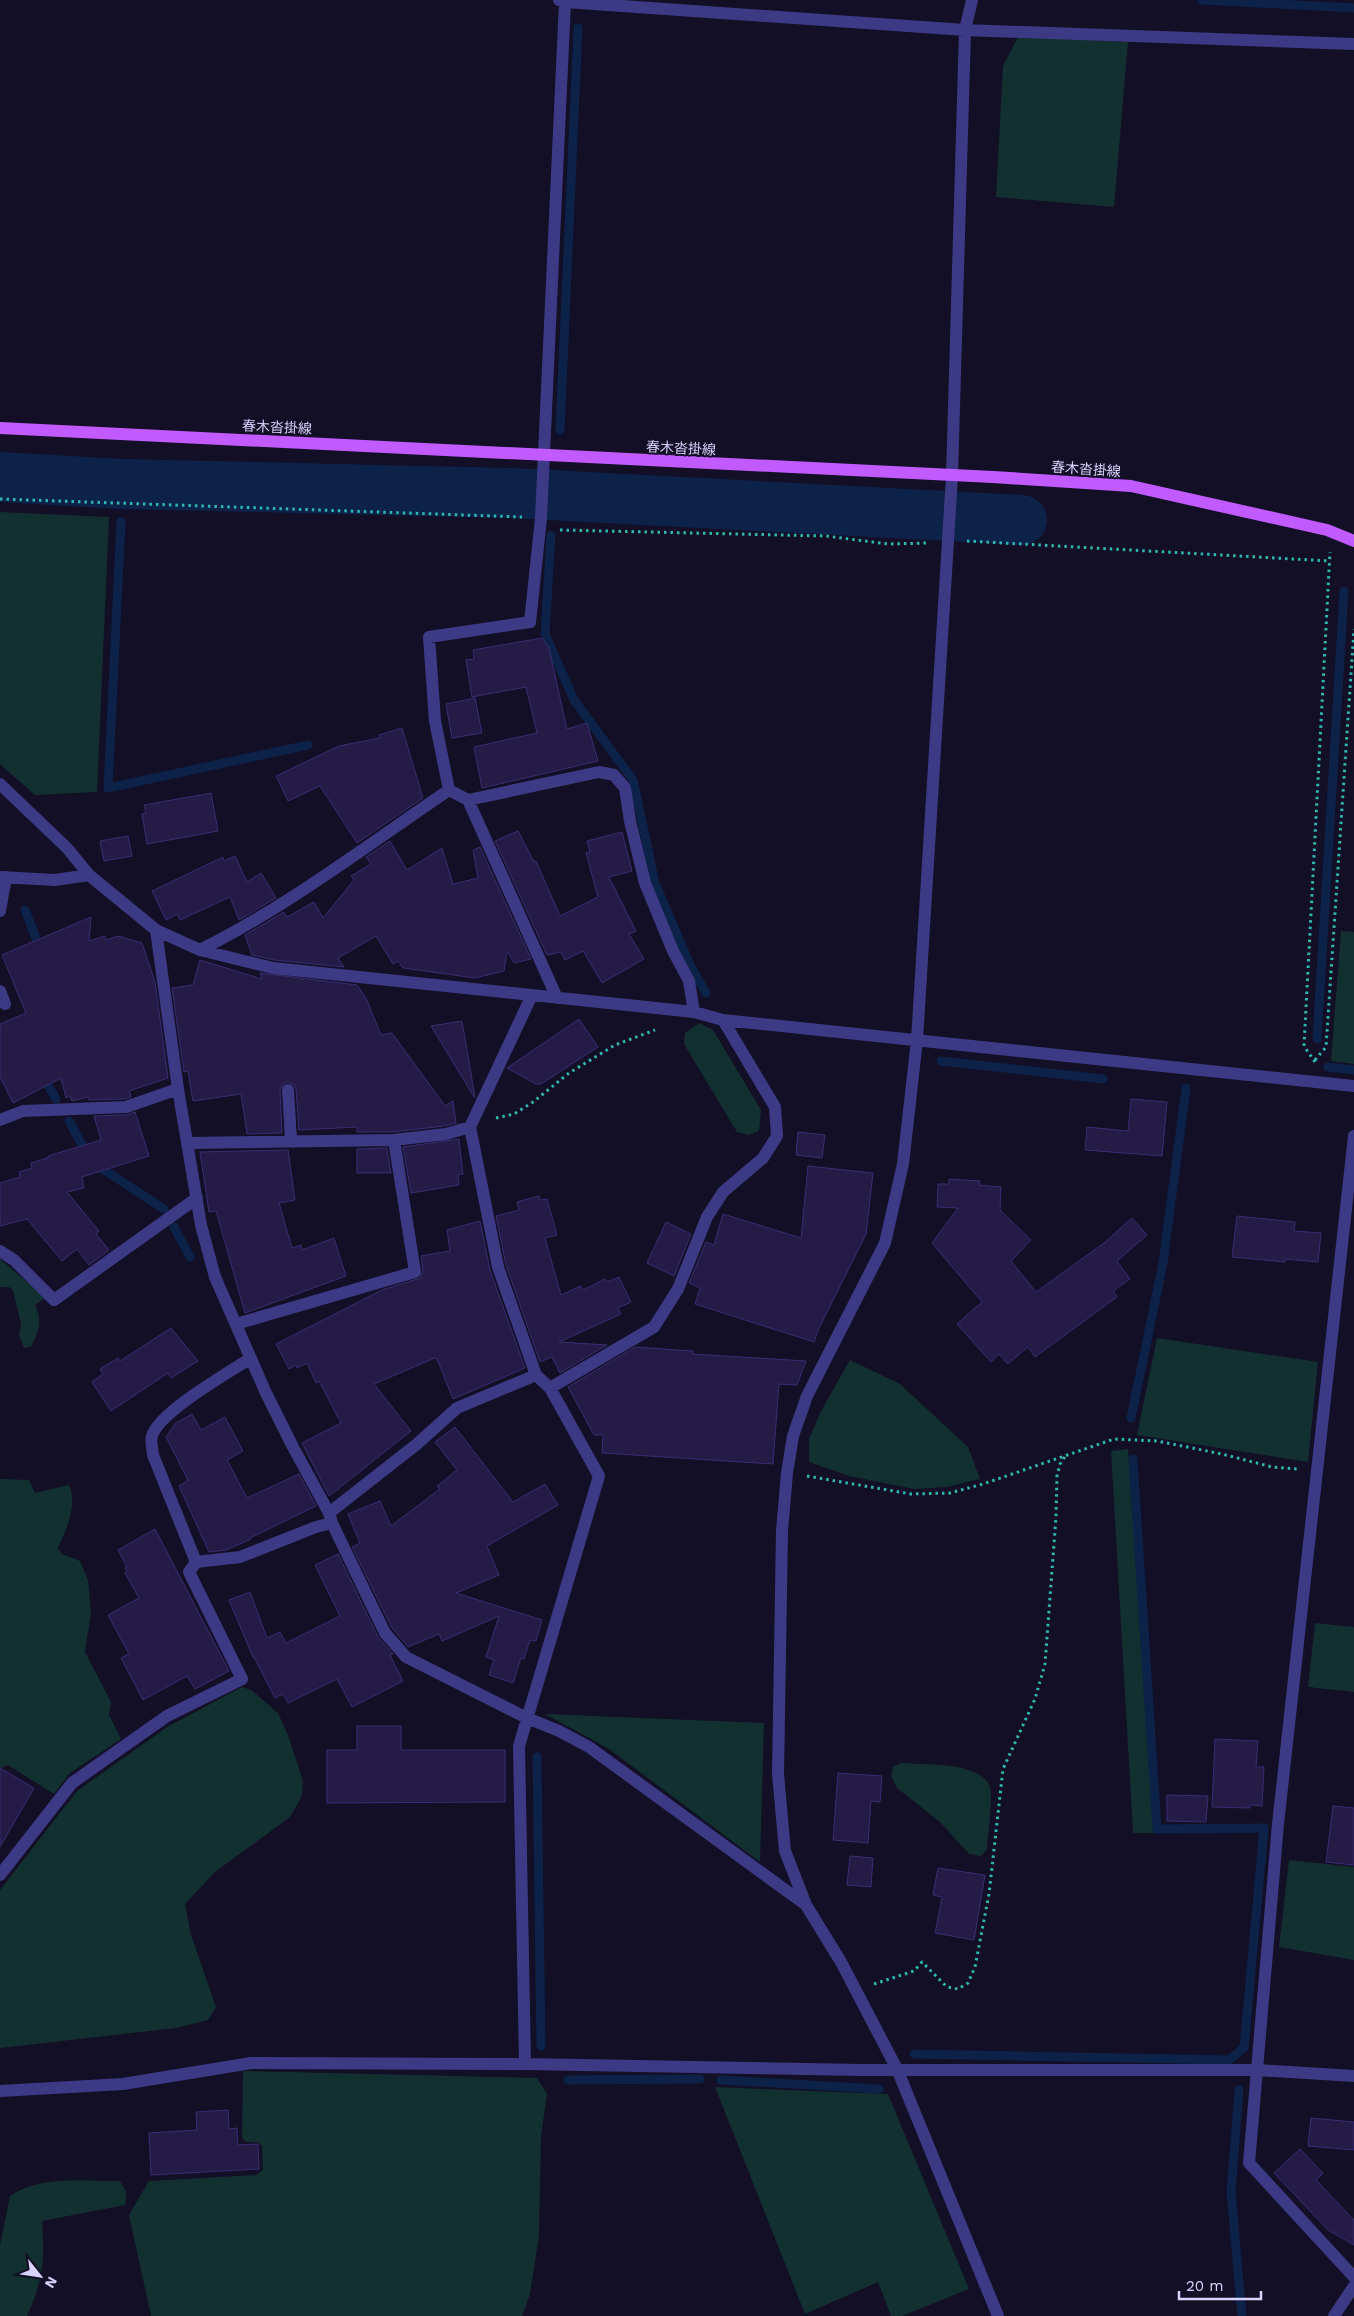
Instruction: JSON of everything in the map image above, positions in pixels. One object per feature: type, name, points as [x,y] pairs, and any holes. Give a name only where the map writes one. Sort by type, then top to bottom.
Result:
[{"type":"main road","name":"春木沓掛線","points":[[0,428],[1130,486],[1332,532],[1354,541]]},
{"type":"street","points":[[972,0],[965,30],[952,476],[946,543],[917,1040],[903,1164],[885,1243],[806,1396],[793,1436],[787,1472],[782,1531],[778,1774],[785,1851],[806,1905],[857,1992],[898,2069],[998,2316]]},
{"type":"street","points":[[449,790],[435,721],[429,637],[530,622],[541,518],[562,1],[965,30],[1354,44]]},
{"type":"street","points":[[468,800],[599,772],[614,775],[625,788],[645,883],[673,951],[690,982],[694,1012]]},
{"type":"street","points":[[0,784],[67,848],[89,875],[156,930],[200,950],[273,968],[694,1012],[723,1020],[1354,1086]]},
{"type":"street","points":[[449,790],[468,800],[557,998]]},
{"type":"street","points":[[200,950],[225,938],[449,790]]},
{"type":"street","points":[[0,911],[3,877],[55,880],[89,875]]},
{"type":"street","points":[[156,930],[178,1088],[201,1225],[215,1277],[293,1448],[330,1518],[385,1633],[406,1657],[527,1718],[559,1730],[589,1747],[806,1905]]},
{"type":"street","points":[[0,991],[5,1004]]},
{"type":"street","points":[[525,2064],[519,1746],[599,1476],[550,1388],[536,1375],[498,1267],[470,1127],[532,995]]},
{"type":"street","points":[[550,1388],[654,1327],[678,1289],[707,1217],[723,1192],[763,1158],[777,1136],[775,1107],[723,1020]]},
{"type":"street","points":[[0,1120],[23,1110],[126,1107],[178,1088]]},
{"type":"street","points":[[288,1090],[291,1140]]},
{"type":"street","points":[[188,1143],[394,1140],[446,1134],[470,1127]]},
{"type":"street","points":[[1354,1136],[1278,1824],[1249,2164],[1354,2278]]},
{"type":"street","points":[[236,1324],[415,1272],[394,1140]]},
{"type":"street","points":[[0,1250],[14,1260],[54,1300],[197,1198]]},
{"type":"street","points":[[196,1562],[153,1455],[151,1437],[160,1422],[173,1410],[251,1358]]},
{"type":"street","points":[[0,1875],[72,1782],[166,1716],[242,1679],[189,1572],[196,1562],[240,1557],[316,1527],[330,1518],[457,1408],[536,1375]]},
{"type":"street","points":[[0,2091],[123,2084],[251,2063],[1257,2070],[1354,2076]]},
{"type":"street","points":[[1334,2316],[1354,2286]]},
{"type":"path","points":[[0,499],[541,518]]},
{"type":"path","points":[[1315,1060],[1304,1046],[1332,532]]},
{"type":"path","points":[[1312,1082],[1315,1060],[1326,1047],[1354,629]]},
{"type":"path","points":[[478,1111],[492,1119],[514,1114],[533,1102],[569,1073],[615,1045],[675,1022],[680,1011]]},
{"type":"path","points":[[787,1472],[911,1494],[950,1493],[983,1484],[1114,1439],[1157,1441],[1272,1467],[1316,1471]]},
{"type":"path","points":[[857,1992],[886,1978],[914,1971],[922,1962],[947,1987],[958,1989],[968,1983],[975,1967],[989,1894],[1003,1769],[1035,1699],[1045,1664],[1056,1517],[1057,1476],[1060,1464],[1066,1456]]},
{"type":"green space","points":[[1018,37],[1128,42],[1114,207],[996,197],[1003,66]]},
{"type":"green space","points":[[0,512],[109,517],[97,792],[35,795],[0,764]]},
{"type":"green space","points":[[1341,931],[1354,932],[1354,1064],[1331,1061]]},
{"type":"green space","points":[[699,1023],[713,1030],[761,1110],[759,1131],[749,1135],[737,1132],[684,1044],[685,1033]]},
{"type":"green space","points":[[0,1259],[40,1293],[44,1299],[35,1305],[39,1316],[39,1326],[31,1347],[24,1348],[19,1335],[21,1324],[13,1290],[9,1287],[0,1287]]},
{"type":"green space","points":[[1157,1338],[1318,1362],[1308,1462],[1137,1435]]},
{"type":"green space","points":[[850,1360],[900,1384],[968,1447],[980,1479],[947,1487],[914,1489],[849,1476],[809,1462],[809,1439],[821,1411]]},
{"type":"green space","points":[[1128,1449],[1155,1833],[1133,1833],[1111,1451]]},
{"type":"green space","points":[[0,1479],[29,1480],[35,1493],[69,1485],[72,1509],[58,1548],[62,1554],[80,1561],[88,1580],[91,1613],[85,1652],[111,1702],[109,1715],[121,1739],[70,1773],[54,1794],[8,1765],[0,1768]]},
{"type":"green space","points":[[1315,1623],[1354,1627],[1354,1692],[1308,1687]]},
{"type":"green space","points":[[242,1687],[251,1690],[278,1713],[288,1735],[303,1781],[302,1796],[290,1817],[215,1872],[185,1904],[191,1935],[216,2007],[208,2020],[176,2028],[0,2048],[0,1890],[77,1791],[167,1727]]},
{"type":"green space","points":[[545,1714],[764,1723],[760,1862],[609,1749]]},
{"type":"green space","points":[[901,1763],[950,1766],[975,1773],[984,1779],[990,1787],[991,1808],[987,1849],[981,1856],[969,1854],[940,1822],[897,1788],[891,1776],[893,1767]]},
{"type":"green space","points":[[1289,1860],[1354,1867],[1354,1960],[1279,1947]]},
{"type":"green space","points":[[243,2071],[537,2078],[547,2094],[541,2136],[539,2235],[530,2294],[522,2316],[151,2316],[129,2215],[149,2181],[256,2175],[263,2170],[262,2146],[257,2142],[246,2142],[242,2138]]},
{"type":"green space","points":[[715,2087],[888,2094],[969,2289],[902,2316],[891,2316],[878,2282],[805,2314]]},
{"type":"green space","points":[[76,2180],[119,2181],[126,2192],[125,2205],[42,2221],[42,2270],[37,2292],[27,2316],[0,2316],[0,2245],[10,2196],[22,2189],[48,2182]]},
{"type":"building","points":[[542,638],[549,648],[567,729],[587,723],[598,761],[482,788],[474,747],[537,733],[526,687],[472,697],[466,660],[474,659],[473,650]]},
{"type":"building","points":[[475,698],[482,733],[452,738],[446,704]]},
{"type":"building","points":[[402,728],[423,798],[357,843],[320,786],[288,801],[276,776],[339,746],[380,738],[379,735]]},
{"type":"building","points":[[211,793],[218,831],[147,844],[142,814],[146,813],[144,805]]},
{"type":"building","points":[[518,831],[534,862],[536,861],[560,916],[598,897],[586,853],[590,852],[587,841],[622,832],[632,871],[609,877],[636,931],[629,934],[644,959],[602,983],[583,951],[565,960],[561,952],[547,955],[495,841]]},
{"type":"building","points":[[128,836],[132,856],[104,861],[100,841]]},
{"type":"building","points":[[390,841],[407,870],[442,848],[453,884],[478,878],[473,850],[480,847],[531,959],[514,963],[507,951],[504,971],[475,978],[403,968],[398,961],[393,964],[376,936],[338,958],[344,967],[274,960],[252,955],[245,935],[284,912],[287,917],[314,902],[323,918],[354,880],[351,876],[371,864],[366,857]]},
{"type":"building","points":[[235,856],[247,882],[261,873],[276,898],[239,920],[230,897],[180,920],[177,914],[166,920],[152,891],[223,857],[224,861]]},
{"type":"building","points":[[91,917],[89,941],[105,936],[106,940],[118,936],[142,943],[155,982],[168,1078],[129,1091],[131,1097],[124,1099],[89,1100],[88,1097],[72,1101],[70,1096],[66,1098],[61,1078],[13,1103],[0,1077],[0,1024],[26,1013],[2,955]]},
{"type":"building","points":[[200,960],[262,979],[260,973],[357,985],[366,998],[381,1035],[392,1033],[445,1106],[453,1101],[456,1123],[393,1132],[357,1132],[357,1127],[299,1130],[296,1089],[294,1085],[288,1082],[283,1084],[280,1090],[282,1133],[247,1134],[241,1094],[193,1101],[188,1071],[184,1072],[172,988],[193,985]]},
{"type":"building","points":[[579,1019],[598,1047],[541,1084],[536,1084],[507,1068]]},
{"type":"building","points":[[462,1021],[475,1097],[431,1026]]},
{"type":"building","points":[[1131,1099],[1167,1102],[1162,1156],[1085,1150],[1087,1127],[1128,1131]]},
{"type":"building","points":[[135,1112],[149,1156],[82,1177],[84,1188],[67,1192],[99,1231],[96,1234],[109,1250],[89,1265],[77,1249],[62,1261],[27,1219],[0,1226],[0,1183],[20,1177],[19,1172],[32,1168],[31,1163],[101,1140],[94,1116],[126,1115]]},
{"type":"building","points":[[798,1132],[825,1135],[822,1158],[796,1155]]},
{"type":"building","points":[[459,1139],[463,1174],[458,1175],[459,1185],[411,1193],[403,1147]]},
{"type":"building","points":[[387,1148],[391,1173],[357,1173],[357,1149]]},
{"type":"building","points":[[288,1150],[295,1200],[279,1203],[292,1248],[301,1245],[302,1250],[334,1238],[346,1276],[245,1313],[216,1211],[209,1212],[200,1152]]},
{"type":"building","points":[[808,1166],[873,1173],[866,1234],[819,1328],[814,1342],[695,1304],[700,1288],[689,1283],[706,1242],[714,1245],[723,1214],[801,1238]]},
{"type":"building","points":[[949,1179],[980,1181],[979,1185],[1001,1187],[1000,1210],[1031,1240],[1011,1261],[1036,1292],[1104,1243],[1132,1218],[1147,1235],[1117,1261],[1130,1279],[1113,1291],[1117,1297],[1035,1357],[1028,1347],[1008,1364],[999,1354],[991,1362],[957,1324],[982,1302],[932,1243],[958,1208],[937,1207],[938,1184],[949,1184]]},
{"type":"building","points":[[539,1196],[540,1200],[547,1199],[557,1235],[545,1238],[561,1295],[581,1286],[583,1290],[605,1279],[607,1282],[619,1277],[631,1302],[618,1308],[621,1314],[559,1342],[607,1345],[560,1373],[552,1357],[540,1362],[506,1265],[496,1216],[519,1210],[517,1202]]},
{"type":"building","points":[[1237,1216],[1295,1222],[1294,1231],[1321,1233],[1318,1262],[1285,1259],[1285,1262],[1232,1257]]},
{"type":"building","points":[[480,1221],[490,1270],[525,1368],[453,1399],[435,1358],[374,1384],[411,1431],[329,1496],[302,1443],[341,1423],[319,1381],[316,1383],[307,1363],[297,1368],[296,1365],[289,1369],[276,1344],[382,1290],[420,1278],[423,1271],[421,1256],[450,1251],[447,1230]]},
{"type":"building","points":[[666,1222],[691,1234],[674,1276],[647,1263]]},
{"type":"building","points":[[171,1328],[198,1361],[171,1378],[168,1373],[111,1411],[92,1382],[103,1374],[100,1369],[118,1358],[120,1361]]},
{"type":"building","points":[[635,1347],[693,1351],[693,1354],[806,1361],[797,1385],[779,1384],[773,1464],[602,1453],[603,1435],[594,1435],[568,1387]]},
{"type":"building","points":[[192,1414],[201,1430],[225,1417],[243,1451],[227,1460],[247,1498],[299,1474],[316,1506],[226,1550],[209,1552],[179,1486],[188,1480],[166,1437],[176,1423]]},
{"type":"building","points":[[455,1427],[513,1502],[545,1484],[558,1505],[487,1546],[499,1575],[456,1593],[542,1620],[536,1641],[530,1640],[524,1659],[521,1658],[513,1683],[489,1675],[494,1660],[486,1657],[499,1616],[442,1641],[439,1634],[408,1647],[392,1628],[352,1547],[360,1543],[348,1514],[380,1501],[391,1526],[440,1489],[437,1486],[457,1470],[435,1442]]},
{"type":"building","points":[[155,1529],[229,1671],[195,1689],[187,1676],[143,1700],[121,1658],[129,1654],[108,1615],[139,1598],[125,1573],[127,1572],[125,1568],[127,1567],[118,1550]]},
{"type":"building","points":[[338,1554],[378,1637],[393,1654],[390,1655],[403,1681],[352,1707],[337,1679],[288,1703],[283,1694],[275,1698],[253,1657],[229,1600],[250,1592],[267,1638],[280,1632],[286,1643],[340,1616],[315,1565]]},
{"type":"building","points":[[357,1726],[401,1726],[401,1750],[505,1750],[505,1802],[327,1803],[327,1750],[357,1750]]},
{"type":"building","points":[[1215,1739],[1258,1741],[1256,1767],[1264,1767],[1262,1806],[1250,1805],[1250,1808],[1212,1807]]},
{"type":"building","points":[[0,1768],[34,1788],[0,1847]]},
{"type":"building","points":[[838,1773],[882,1776],[880,1802],[871,1801],[868,1843],[833,1840]]},
{"type":"building","points":[[1167,1795],[1208,1796],[1206,1822],[1167,1821]]},
{"type":"building","points":[[1333,1806],[1354,1808],[1354,1865],[1326,1862]]},
{"type":"building","points":[[850,1856],[873,1858],[871,1887],[847,1885]]},
{"type":"building","points":[[938,1868],[985,1875],[974,1940],[935,1933],[942,1897],[933,1895]]},
{"type":"building","points":[[228,2110],[229,2129],[237,2128],[238,2145],[258,2144],[259,2169],[151,2175],[149,2133],[197,2130],[196,2112]]},
{"type":"building","points":[[1311,2118],[1354,2122],[1354,2150],[1308,2146]]},
{"type":"building","points":[[1300,2149],[1323,2173],[1316,2180],[1354,2220],[1354,2245],[1328,2230],[1274,2173]]},
{"type":"waterway","points":[[1202,0],[1354,8]]},
{"type":"waterway","points":[[560,430],[578,28]]},
{"type":"waterway","points":[[0,477],[122,484],[512,493],[1022,520]]},
{"type":"waterway","points":[[556,513],[558,477]]},
{"type":"waterway","points":[[121,522],[108,788],[308,745]]},
{"type":"waterway","points":[[551,535],[545,634],[574,700],[633,780],[655,883],[691,967],[706,993]]},
{"type":"waterway","points":[[1317,1039],[1344,591]]},
{"type":"waterway","points":[[25,910],[41,951]]},
{"type":"waterway","points":[[941,1061],[1103,1079]]},
{"type":"waterway","points":[[1328,1067],[1354,1070]]},
{"type":"waterway","points":[[42,1075],[56,1099]]},
{"type":"waterway","points":[[1131,1418],[1163,1263],[1186,1088]]},
{"type":"waterway","points":[[69,1121],[87,1154]]},
{"type":"waterway","points":[[95,1164],[164,1209]]},
{"type":"waterway","points":[[174,1227],[190,1257]]},
{"type":"waterway","points":[[914,2054],[1229,2060],[1244,2048],[1264,1828],[1157,1829],[1133,1459]]},
{"type":"waterway","points":[[537,1757],[541,2046]]},
{"type":"waterway","points":[[568,2080],[700,2079]]},
{"type":"waterway","points":[[721,2080],[879,2089]]},
{"type":"waterway","points":[[1239,2090],[1231,2192],[1242,2316]]}]
